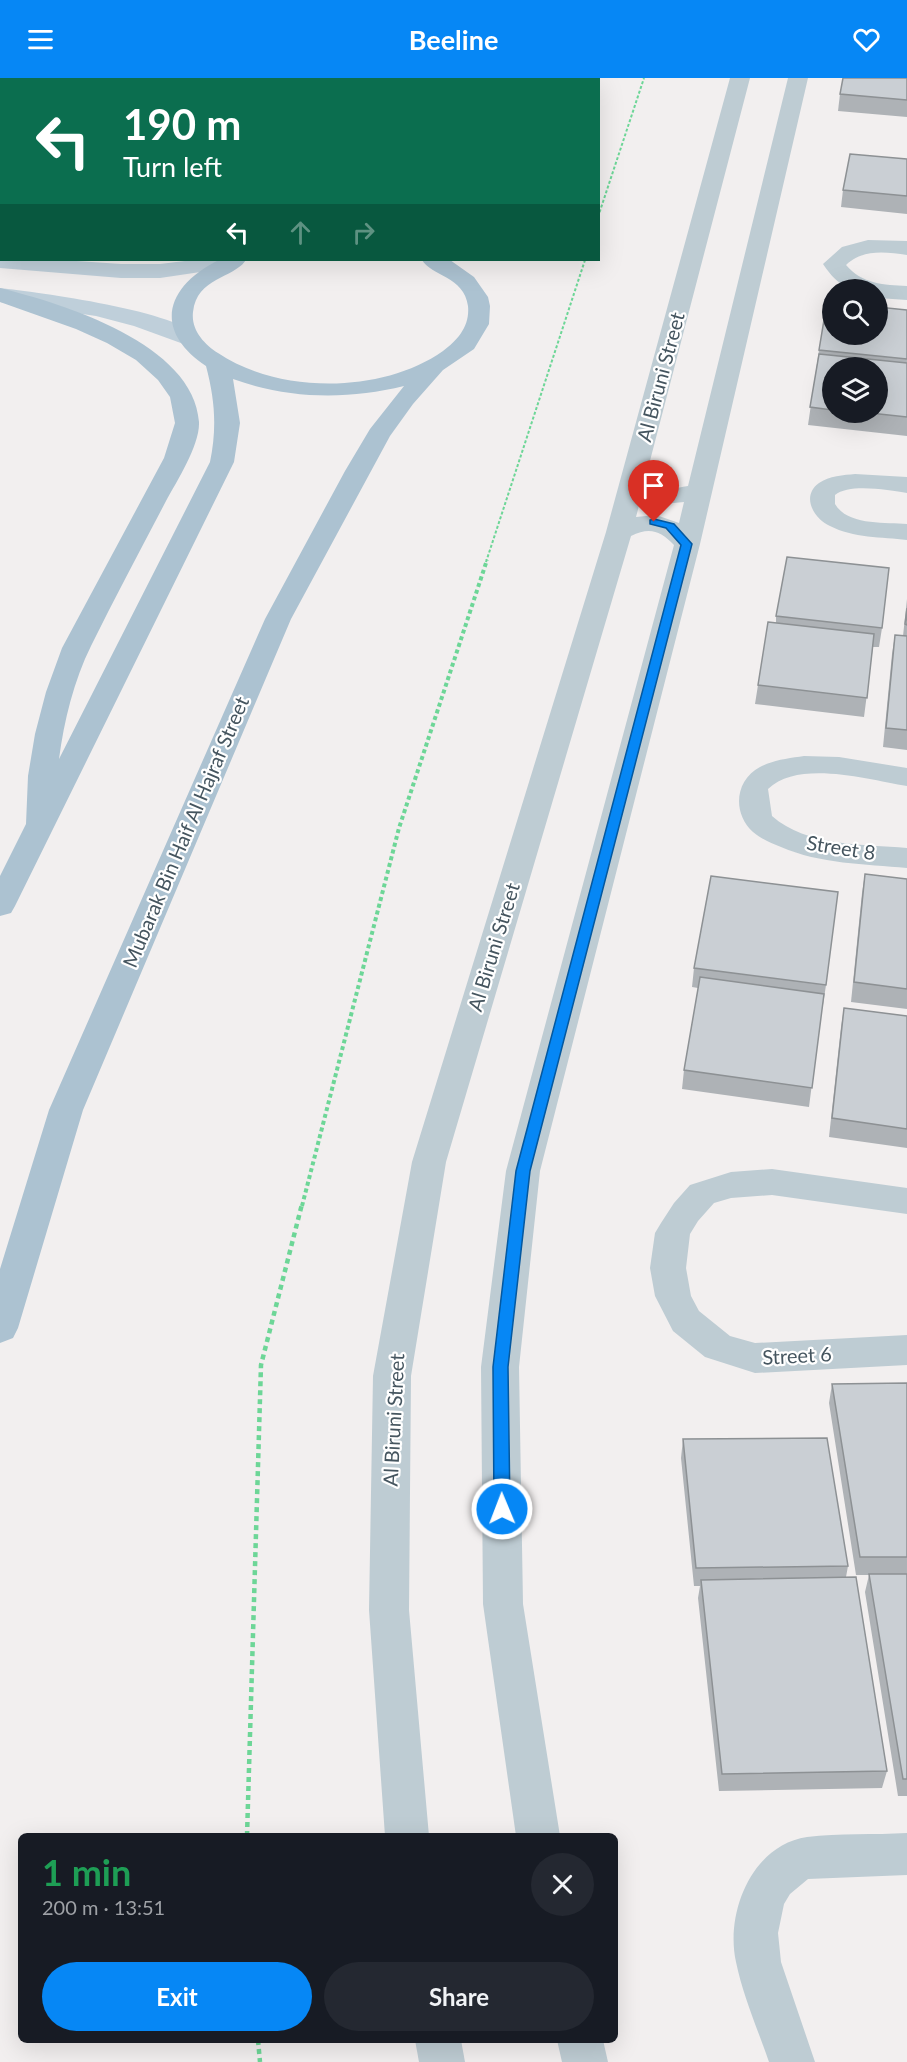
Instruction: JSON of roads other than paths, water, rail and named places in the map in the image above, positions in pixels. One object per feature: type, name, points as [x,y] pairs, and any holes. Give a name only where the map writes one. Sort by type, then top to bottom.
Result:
[{"type":"main road","points":[[0,261],[121,271],[160,271],[228,261]]},
{"type":"main road","points":[[233,261],[207,276],[188,296],[183,310],[183,325],[189,339],[217,364],[239,374],[265,382],[323,389],[383,383],[434,367],[454,355],[468,342],[477,327],[480,313],[478,299],[455,266],[438,261]]},
{"type":"main road","points":[[0,295],[81,304],[121,313],[189,339]]},
{"type":"main road","points":[[0,295],[92,328],[148,357],[165,371],[177,386],[184,403],[187,421],[184,439],[176,458],[76,648],[63,680],[44,749],[40,785],[40,822]]},
{"type":"main road","points":[[0,906],[222,462],[229,428],[226,395],[217,364]]},
{"type":"main road","name":"Mubarak Bin Haif Al Hajraf Street","points":[[0,1328],[66,1110],[278,619],[374,443],[405,399],[434,367]]},
{"type":"street","name":"Al Biruni Street","points":[[407,1833],[389,1610],[392,1376],[429,1161],[619,532],[740,78]]},
{"type":"street","points":[[538,1833],[503,1604],[500,1367],[523,1171],[687,544],[798,78]]},
{"type":"street","points":[[848,279],[840,274],[834,264],[842,255],[872,246],[907,248]]},
{"type":"street","points":[[888,292],[907,293]]},
{"type":"street","points":[[634,478],[639,486],[649,493],[664,497],[699,491]]},
{"type":"street","points":[[907,485],[849,482],[834,484],[825,489],[821,496],[823,507],[832,517],[845,523],[862,528],[907,532]]},
{"type":"street","points":[[619,532],[633,525],[654,522],[670,526],[687,544]]},
{"type":"street","name":"Street 8","points":[[907,777],[826,766],[790,767],[769,773],[754,787],[752,800],[762,824],[782,836],[810,846],[907,858]]},
{"type":"street","name":"Street 6","points":[[907,1201],[772,1182],[731,1185],[702,1194],[686,1212],[674,1233],[668,1268],[672,1296],[686,1321],[718,1347],[755,1359],[907,1350]]},
{"type":"street","points":[[792,2062],[758,1962],[756,1933],[763,1899],[774,1879],[786,1867],[806,1858],[907,1854]]},
{"type":"street","points":[[439,2043],[442,2062]]},
{"type":"street","points":[[581,2043],[585,2062]]}]
